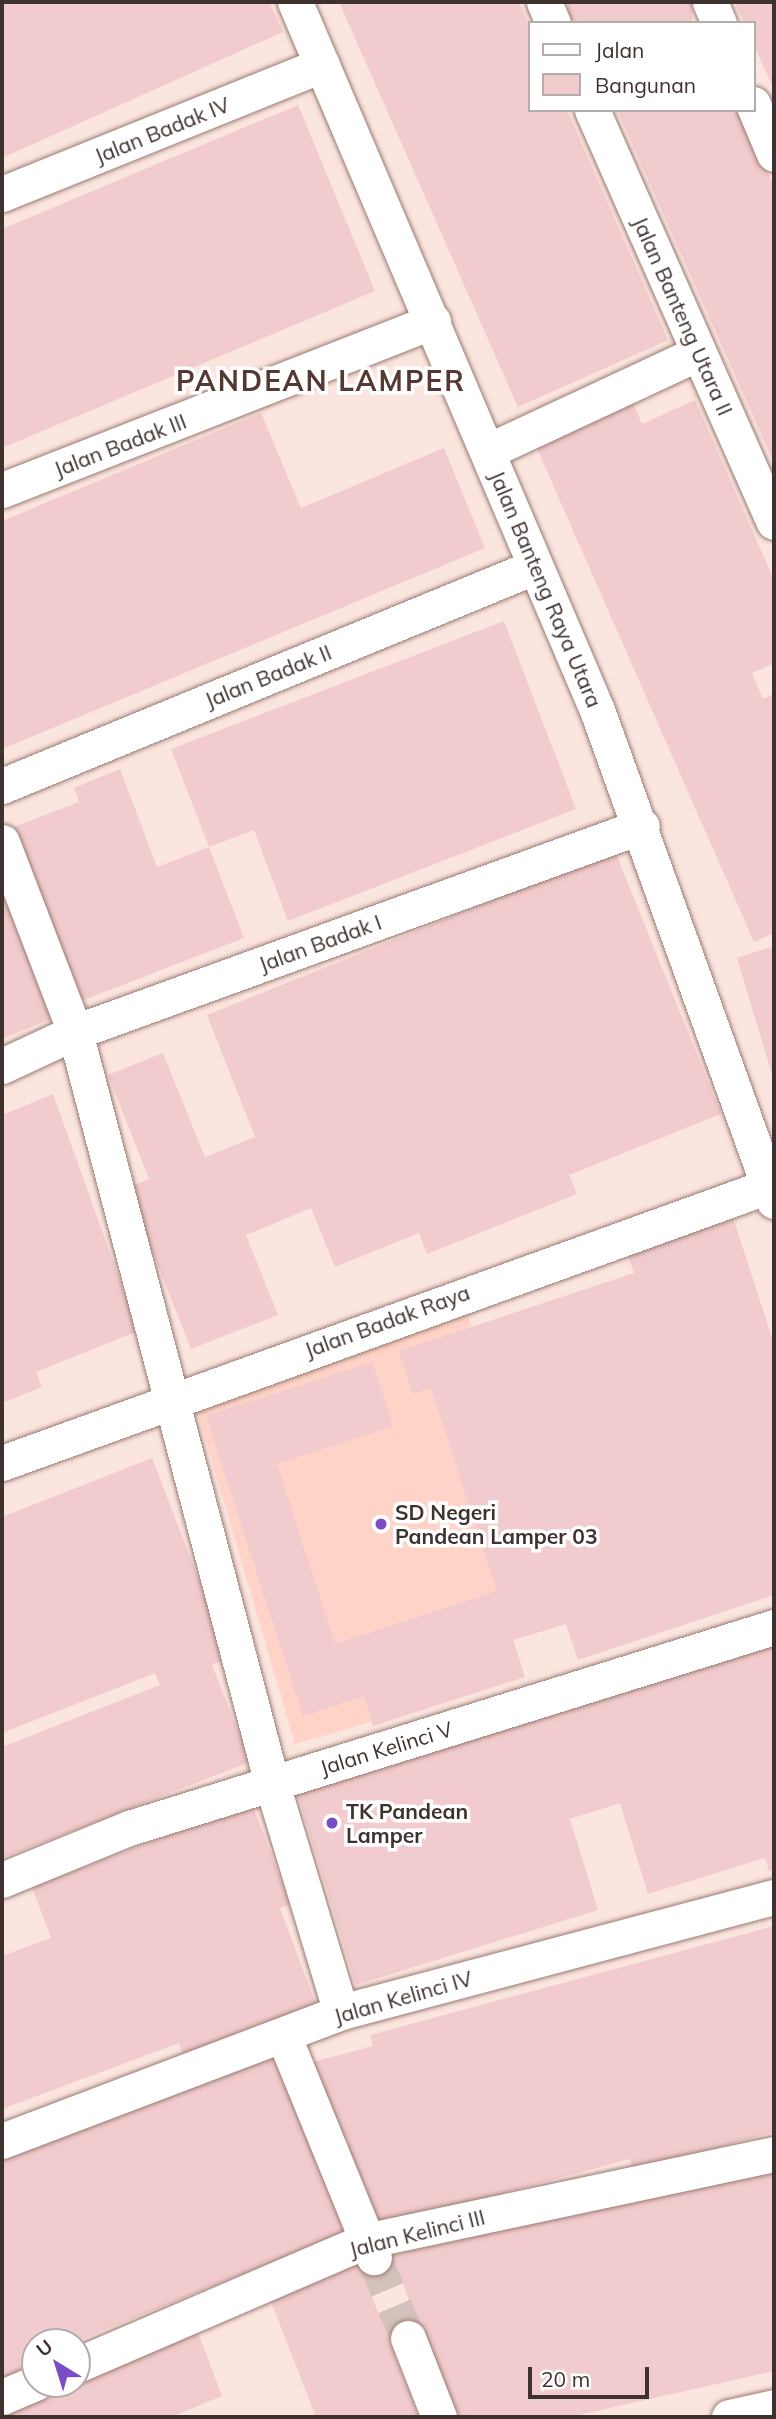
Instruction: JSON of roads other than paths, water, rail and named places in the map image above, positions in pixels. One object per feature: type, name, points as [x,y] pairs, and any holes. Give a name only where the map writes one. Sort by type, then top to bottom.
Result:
[{"type":"street","name":"Jalan Banteng Raya Utara","points":[[295,2],[488,451],[642,826],[773,1190]]},
{"type":"street","points":[[544,2],[553,21]]},
{"type":"street","points":[[710,2],[718,21]]},
{"type":"street","name":"Jalan Badak IV","points":[[2,194],[322,65]]},
{"type":"street","points":[[755,109],[774,154]]},
{"type":"street","name":"Jalan Banteng Utara II","points":[[593,112],[774,522]]},
{"type":"street","name":"Jalan Badak III","points":[[2,490],[433,321]]},
{"type":"street","points":[[488,451],[698,353]]},
{"type":"street","name":"Jalan Badak II","points":[[2,786],[534,567]]},
{"type":"street","name":"Jalan Badak I","points":[[2,1066],[75,1032],[642,826]]},
{"type":"street","points":[[2,842],[75,1032],[272,1784],[341,2012]]},
{"type":"street","name":"Jalan Badak Raya","points":[[2,1463],[169,1399],[773,1190]]},
{"type":"street","name":"Jalan Kelinci V","points":[[2,1880],[129,1828],[774,1627]]},
{"type":"street","name":"Jalan Kelinci IV","points":[[2,2141],[284,2037],[341,2012],[774,1897]]},
{"type":"street","points":[[284,2037],[369,2249]]},
{"type":"street","name":"Jalan Kelinci III","points":[[91,2359],[369,2249],[774,2154]]},
{"type":"street","points":[[408,2338],[439,2417]]},
{"type":"street","points":[[2,2397],[21,2389]]},
{"type":"street","points":[[729,2417],[774,2407]]},
{"type":"tunnel","points":[[374,2257],[408,2338]]},
{"type":"place","name":"SD Negeri Pandean Lamper 03","points":[[381,1524]]},
{"type":"place","name":"TK Pandean Lamper","points":[[332,1823]]},
{"type":"district","name":"PANDEAN LAMPER","points":[[321,381]]}]
